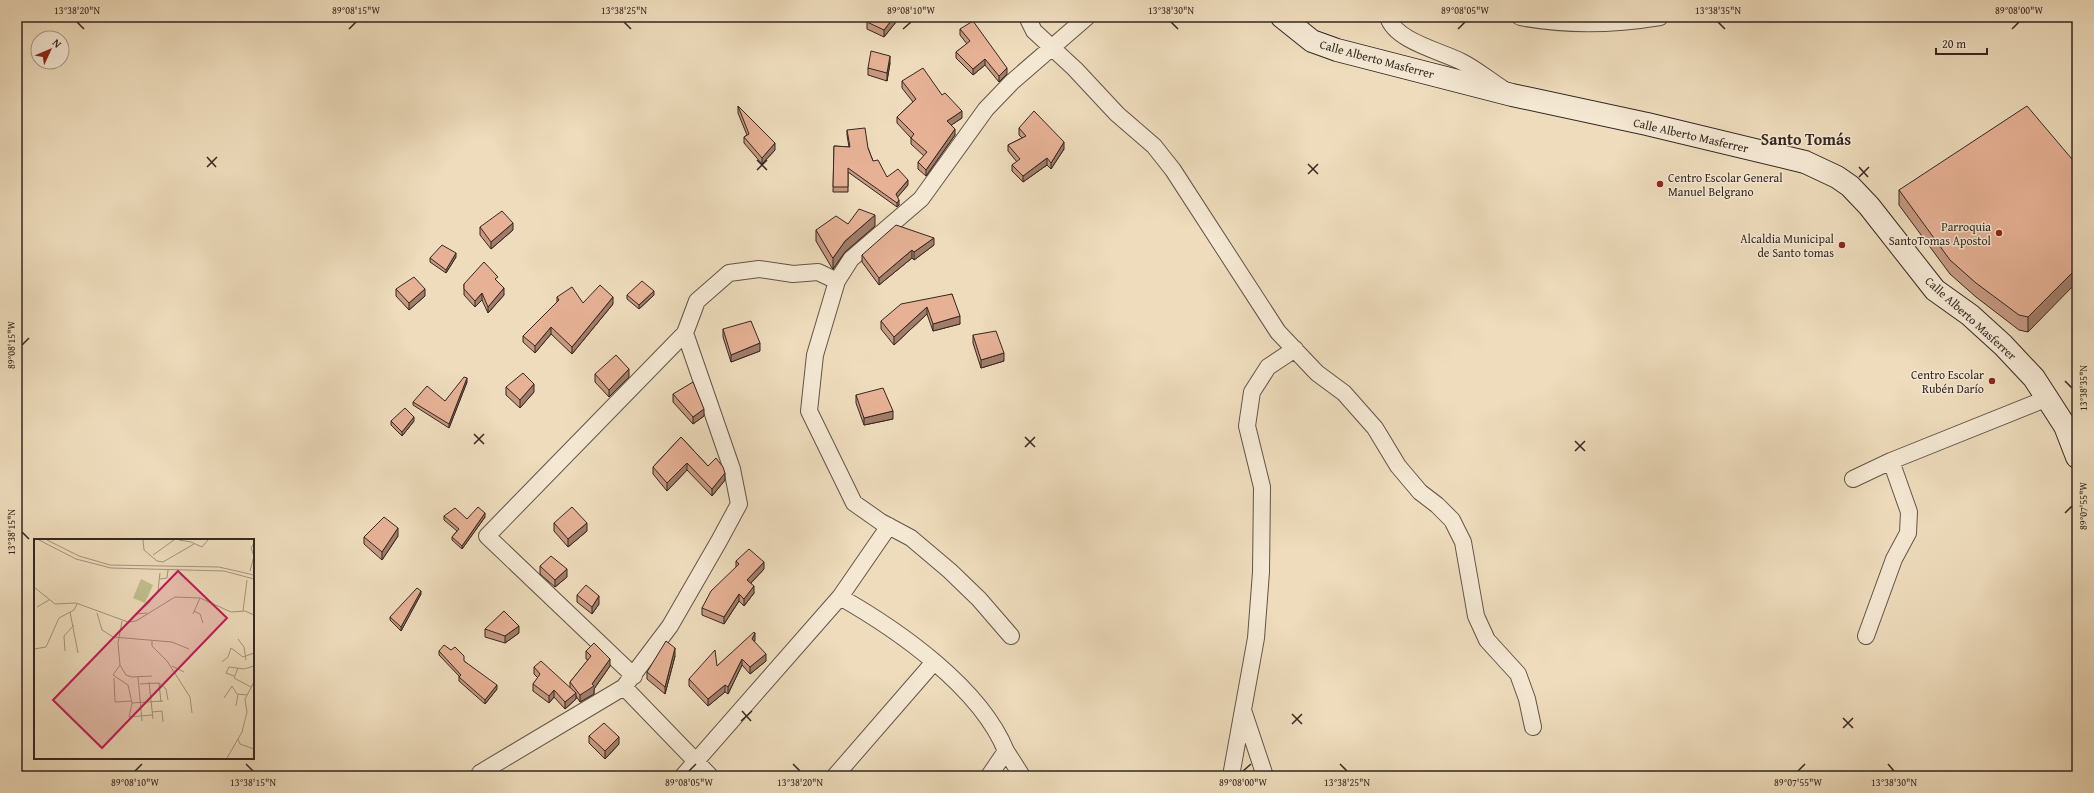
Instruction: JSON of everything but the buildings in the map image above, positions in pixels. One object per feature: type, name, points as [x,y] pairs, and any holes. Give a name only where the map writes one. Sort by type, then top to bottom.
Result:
[{"type":"main road","name":"Calle Alberto Masferrer","points":[[1282,17],[1312,41],[1337,50],[1512,95],[1647,124],[1805,162],[1837,177],[1850,186],[1869,206],[1936,290],[1970,315],[2003,345],[2034,378],[2065,426],[2077,457]]},
{"type":"street","points":[[1027,17],[1034,31],[1050,48],[1074,69],[1117,114],[1154,146],[1173,170],[1278,332],[1317,373],[1344,393],[1375,428],[1398,466],[1420,492],[1437,505],[1452,520],[1463,542],[1476,616],[1487,640],[1518,674],[1527,699],[1533,727]]},
{"type":"street","points":[[1011,636],[979,599],[950,571],[911,538],[889,526],[854,503],[809,411],[815,355],[837,281],[851,259],[921,198],[986,109],[1012,82],[1087,17]]},
{"type":"street","points":[[1388,17],[1390,24],[1399,33],[1463,62],[1512,95]]},
{"type":"street","points":[[1520,17],[1564,24],[1593,24],[1630,22],[1660,17]]},
{"type":"street","points":[[710,776],[696,763],[629,682],[487,536],[685,333],[697,301],[729,273],[759,269],[793,274],[818,272],[837,281]]},
{"type":"street","points":[[483,776],[480,773],[629,682],[670,626],[739,504],[732,469],[685,333]]},
{"type":"street","points":[[1231,776],[1256,638],[1261,572],[1262,487],[1247,426],[1252,392],[1268,367],[1295,349]]},
{"type":"street","points":[[1853,479],[1891,461],[2048,398]]},
{"type":"street","points":[[1866,636],[1894,560],[1908,533],[1909,512],[1891,461]]},
{"type":"street","points":[[684,776],[840,597],[889,526]]},
{"type":"street","points":[[840,597],[875,617],[951,676],[999,733],[1006,751],[1022,776]]},
{"type":"street","points":[[835,776],[934,662]]},
{"type":"street","points":[[1243,711],[1265,776]]},
{"type":"street","points":[[989,776],[1006,751]]},
{"type":"place","name":"Centro Escolar General Manuel Belgrano","points":[[1660,184]]},
{"type":"place","name":"Parroquia SantoTomas Apostol","points":[[1999,233]]},
{"type":"place","name":"Alcaldia Municipal de Santo tomas","points":[[1842,245]]},
{"type":"place","name":"Centro Escolar Rubén Darío","points":[[1992,381]]},
{"type":"district","name":"Santo Tomás","points":[[1806,139]]}]
